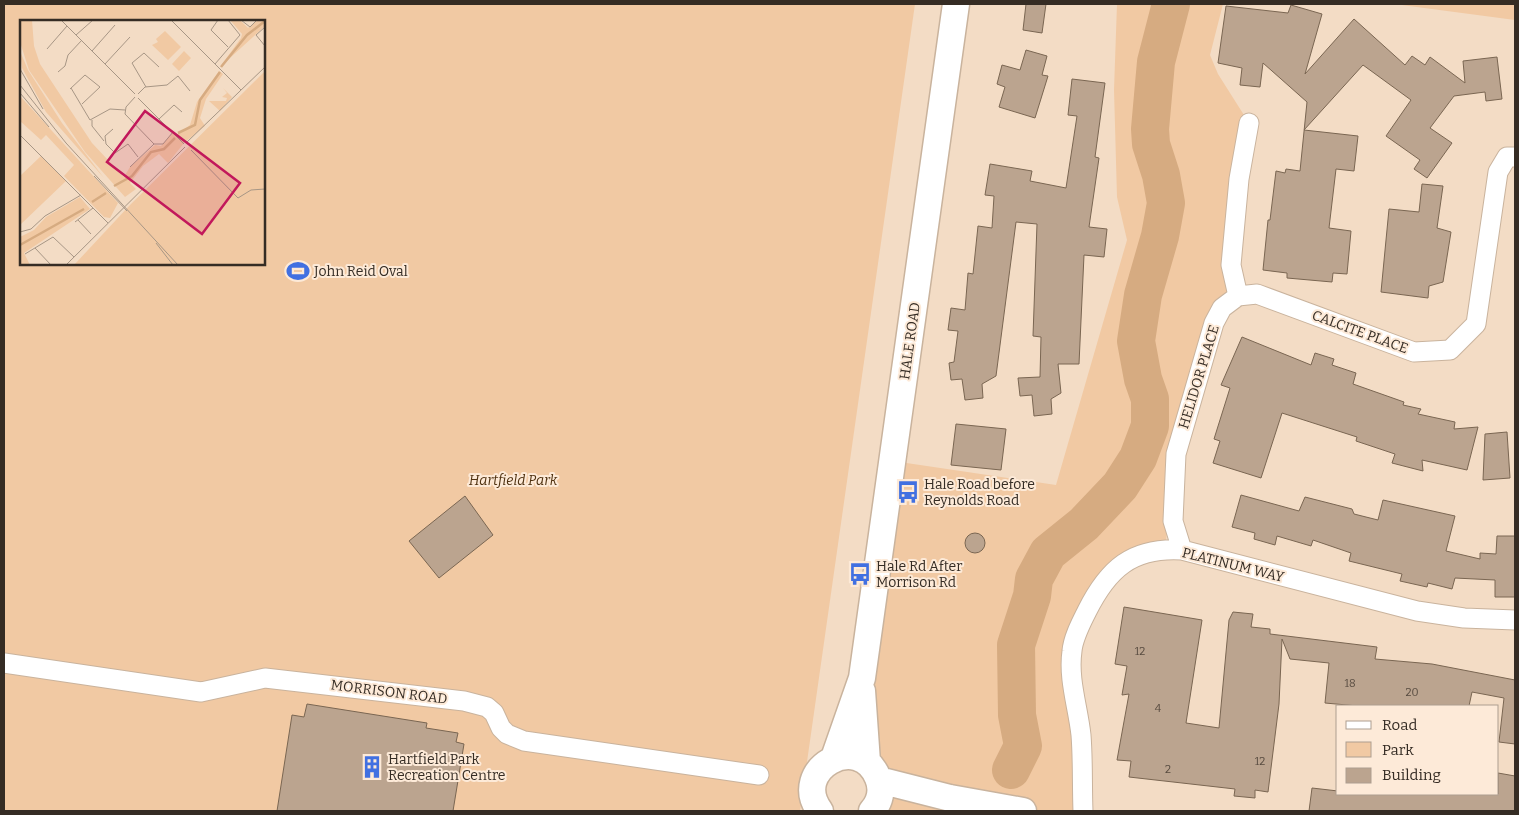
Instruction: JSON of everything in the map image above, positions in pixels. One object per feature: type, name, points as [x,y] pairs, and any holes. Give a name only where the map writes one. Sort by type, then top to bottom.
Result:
[{"type":"main road","name":"HALE ROAD","points":[[834,758],[862,678],[956,4]]},
{"type":"main road","name":"HALE ROAD","points":[[862,678],[873,771],[880,794],[873,810]]},
{"type":"main road","points":[[820,811],[812,791],[819,769],[834,758],[851,756],[873,771],[950,798],[1023,811]]},
{"type":"main road","points":[[873,810],[950,798]]},
{"type":"street","points":[[1238,296],[1231,265],[1239,179],[1249,123]]},
{"type":"street","name":"CALCITE PLACE","points":[[1238,296],[1257,294],[1414,352],[1450,350],[1476,324],[1498,172],[1507,157],[1515,157]]},
{"type":"street","name":"HELIDOR PLACE","points":[[1182,550],[1173,521],[1176,454],[1214,322],[1222,308],[1238,296]]},
{"type":"street","name":"PLATINUM WAY","points":[[1083,811],[1081,733],[1072,682],[1072,650],[1083,618],[1099,586],[1117,567],[1142,555],[1165,549],[1182,550],[1416,611],[1464,618],[1515,620]]},
{"type":"street","name":"MORRISON ROAD","points":[[4,663],[201,692],[265,678],[464,701],[487,707],[494,713],[501,728],[507,734],[524,741],[759,775]]},
{"type":"green space","name":"Hartfield Park","points":[[4,4],[915,4],[800,811],[4,811]]},
{"type":"green space","points":[[1117,4],[1223,4],[1210,55],[1218,74],[1249,123],[1238,296],[1222,308],[1176,454],[1165,549],[1117,567],[1072,650],[1083,811],[872,811],[862,678],[893,461],[1056,485],[1127,240],[1117,197],[1114,90]]},
{"type":"green space","points":[[1394,4],[1515,4],[1515,20]]},
{"type":"building","points":[[1026,4],[1046,4],[1042,33],[1023,30]]},
{"type":"building","points":[[1291,5],[1322,14],[1305,74],[1354,19],[1405,65],[1412,56],[1425,65],[1430,57],[1465,83],[1463,61],[1497,57],[1502,99],[1486,101],[1485,92],[1454,96],[1430,128],[1452,143],[1427,178],[1414,169],[1420,160],[1386,136],[1411,100],[1363,65],[1304,130],[1307,102],[1263,63],[1260,87],[1240,85],[1242,68],[1218,63],[1226,6],[1288,13]]},
{"type":"building","points":[[1026,50],[1047,56],[1042,75],[1048,76],[1035,118],[999,107],[1005,87],[997,84],[1002,65],[1020,70]]},
{"type":"building","points":[[1072,79],[1105,83],[1095,157],[1099,158],[1089,227],[1107,229],[1104,257],[1084,255],[1079,364],[1058,364],[1061,393],[1051,399],[1052,414],[1034,416],[1032,395],[1020,396],[1018,378],[1040,377],[1041,337],[1033,336],[1037,224],[1016,222],[996,376],[982,384],[983,398],[965,400],[962,379],[951,380],[949,363],[954,362],[958,331],[948,330],[951,308],[965,310],[968,273],[973,274],[978,226],[992,228],[994,196],[985,195],[990,164],[1032,171],[1030,181],[1066,188],[1077,116],[1068,115]]},
{"type":"building","points":[[1304,130],[1358,136],[1354,171],[1336,169],[1329,228],[1351,231],[1347,274],[1333,273],[1332,282],[1287,278],[1287,273],[1263,270],[1268,220],[1270,220],[1276,171],[1285,173],[1286,169],[1300,171]]},
{"type":"building","points":[[1422,184],[1443,186],[1437,228],[1451,232],[1443,282],[1429,286],[1428,298],[1381,292],[1389,209],[1419,212]]},
{"type":"building","points":[[1242,337],[1311,365],[1315,353],[1334,359],[1332,365],[1356,373],[1353,384],[1404,402],[1403,405],[1421,409],[1418,414],[1455,422],[1454,429],[1478,427],[1467,470],[1422,460],[1423,471],[1392,463],[1395,454],[1356,441],[1357,437],[1282,413],[1261,478],[1213,463],[1220,441],[1214,439],[1230,388],[1221,385]]},
{"type":"building","points":[[956,424],[1006,429],[1001,470],[951,465]]},
{"type":"building","points":[[1507,432],[1510,478],[1483,480],[1485,434]]},
{"type":"building","points":[[1241,495],[1299,511],[1305,497],[1352,509],[1354,514],[1378,520],[1383,500],[1455,516],[1446,551],[1480,559],[1480,553],[1496,554],[1497,536],[1515,536],[1515,597],[1495,597],[1495,580],[1455,578],[1452,589],[1428,583],[1427,587],[1400,581],[1402,574],[1349,561],[1351,553],[1313,540],[1311,546],[1277,536],[1275,545],[1254,539],[1255,533],[1232,527]]},
{"type":"building","points":[[465,496],[493,535],[439,578],[409,541]]},
{"type":"building","points":[[975,533],[982,536],[985,543],[982,550],[975,553],[968,550],[965,543],[968,536]]},
{"type":"building","points":[[1124,607],[1202,620],[1186,723],[1219,728],[1229,620],[1233,612],[1253,614],[1251,627],[1270,629],[1270,634],[1377,647],[1375,659],[1432,664],[1515,680],[1515,744],[1499,742],[1504,698],[1472,692],[1469,705],[1347,705],[1325,703],[1329,663],[1290,659],[1282,639],[1279,704],[1268,792],[1255,790],[1255,798],[1234,796],[1235,789],[1129,777],[1131,761],[1117,760],[1129,694],[1122,695],[1127,666],[1115,664]]},
{"type":"building","name":"Hartfield Park Recreation Centre","points":[[307,704],[427,723],[426,728],[458,733],[456,742],[464,744],[453,811],[277,811],[292,715],[304,717]]},
{"type":"building","points":[[1499,773],[1515,776],[1515,811],[1309,811],[1312,788],[1336,791],[1336,795],[1499,795]]},
{"type":"waterway","points":[[1011,770],[1023,746],[1017,715],[1016,645],[1032,596],[1034,579],[1048,553],[1084,524],[1120,486],[1138,458],[1150,426],[1150,399],[1143,379],[1136,341],[1143,295],[1160,236],[1166,203],[1161,175],[1151,144],[1150,129],[1156,62],[1171,4]]},
{"type":"place","name":"John Reid Oval","points":[[298,271]]},
{"type":"place","name":"Hale Road before Reynolds Road","points":[[908,492]]},
{"type":"place","name":"Hale Rd After Morrison Rd","points":[[860,574]]},
{"type":"place","name":"Hartfield Park Recreation Centre","points":[[372,767]]}]
